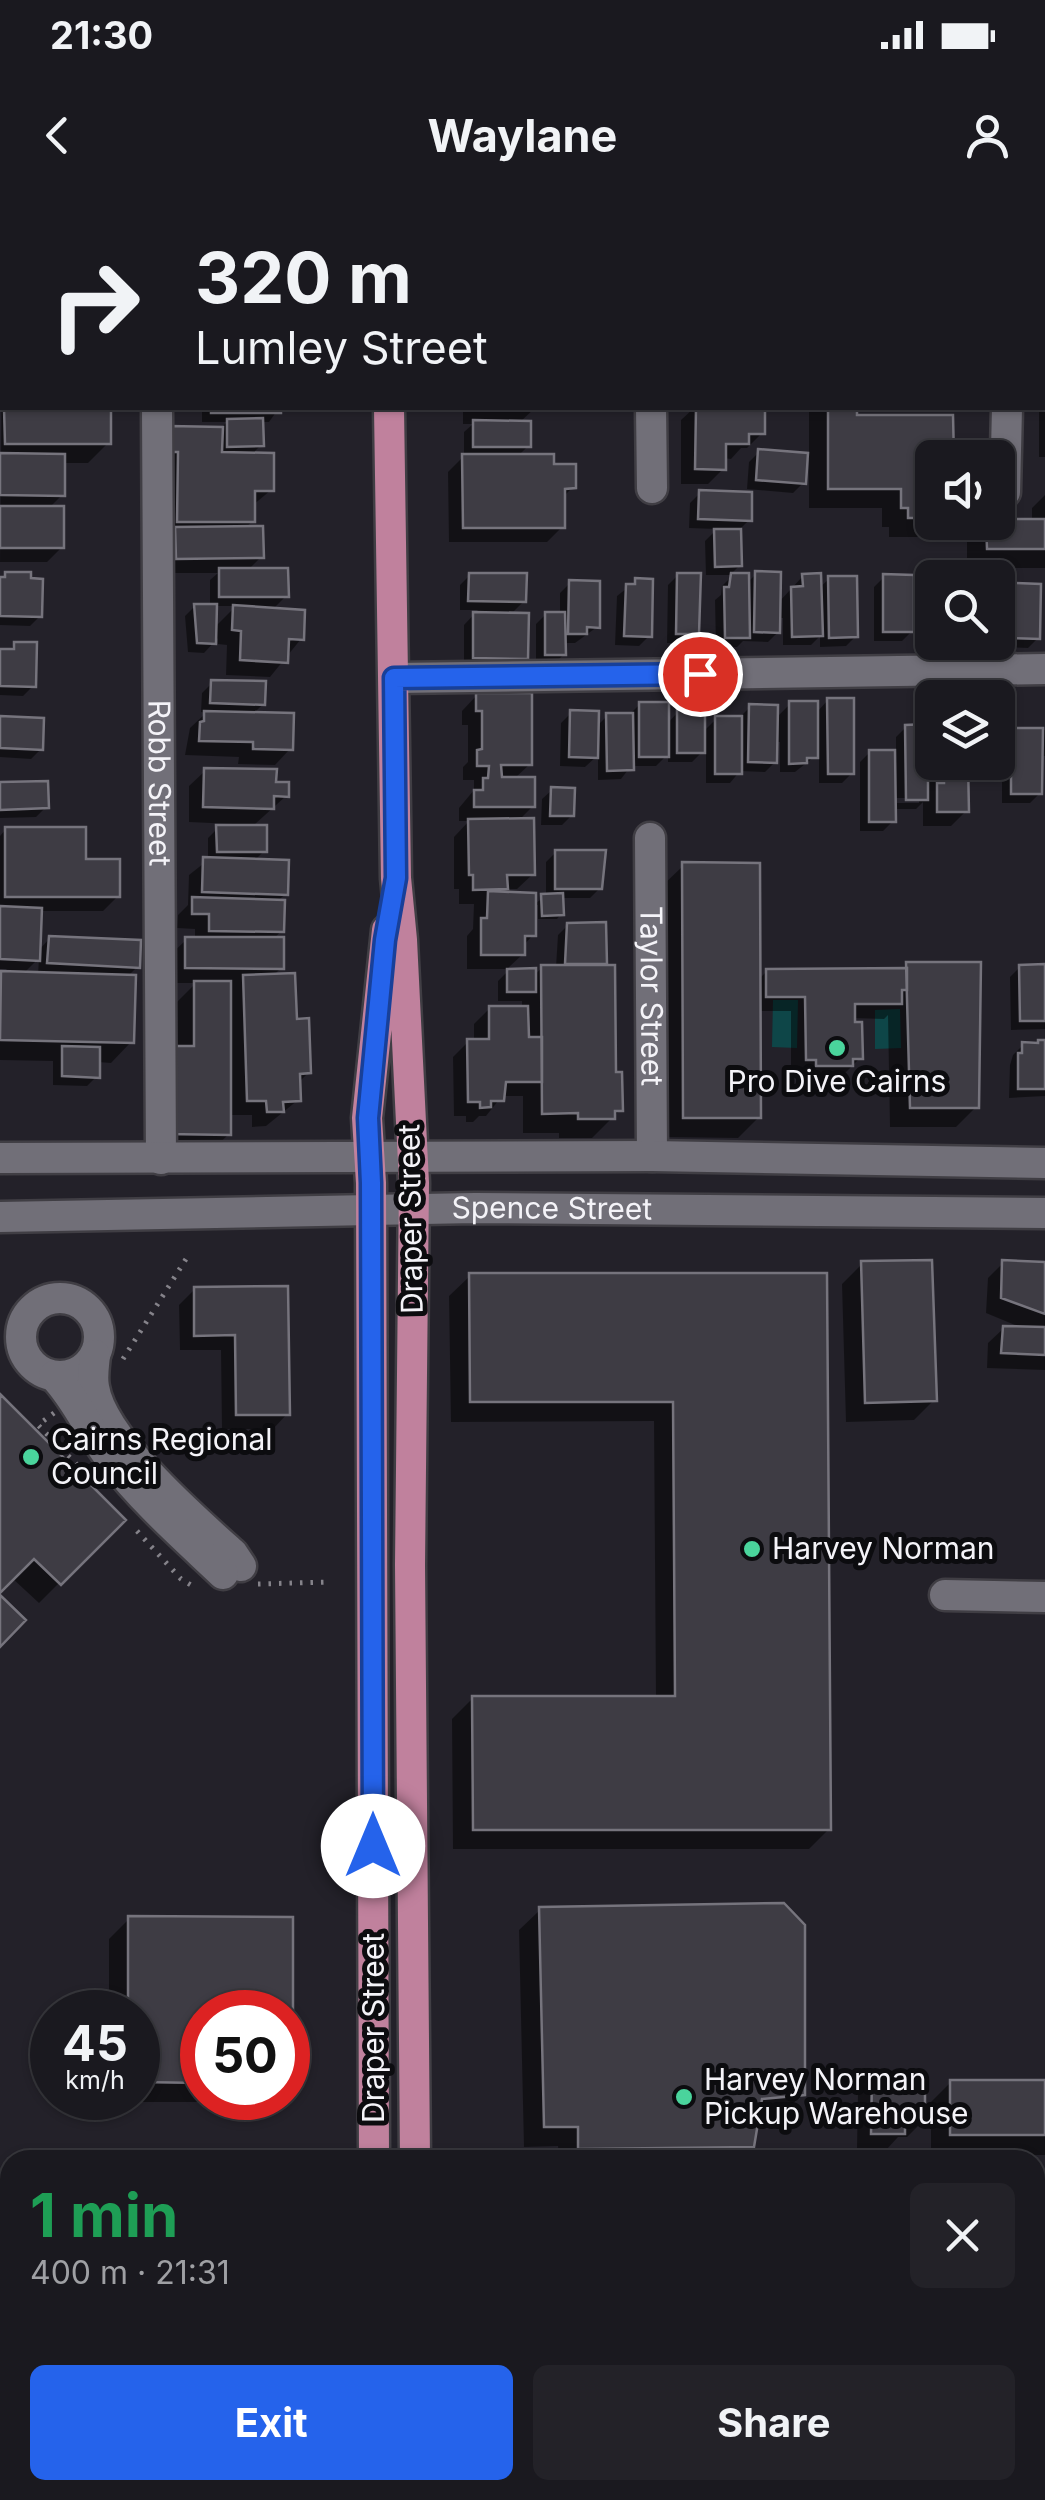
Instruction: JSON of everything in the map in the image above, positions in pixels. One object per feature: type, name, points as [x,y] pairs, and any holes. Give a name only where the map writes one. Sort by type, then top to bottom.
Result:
[{"type":"main road","name":"Draper Street","points":[[390,410],[396,878],[413,1210],[410,1565],[415,2150]]},
{"type":"main road","name":"Draper Street","points":[[374,2150],[368,1118],[385,940],[396,878]]},
{"type":"street","name":"Robb Street","points":[[157,410],[161,1159]]},
{"type":"street","points":[[651,410],[652,488]]},
{"type":"street","points":[[1006,440],[1007,410]]},
{"type":"street","points":[[394,678],[1045,669]]},
{"type":"street","name":"Taylor Street","points":[[650,838],[652,1156]]},
{"type":"street","name":"Spence Street","points":[[0,1158],[652,1156],[1045,1163]]},
{"type":"street","name":"Spence Street","points":[[0,1217],[413,1210],[1045,1213]]},
{"type":"street","points":[[109,1358],[89,1309],[64,1297],[38,1304],[22,1326],[20,1339],[32,1364],[54,1376],[70,1393],[95,1439],[136,1490],[238,1575]]},
{"type":"street","points":[[54,1376],[78,1372],[109,1358]]},
{"type":"street","points":[[109,1358],[93,1384],[113,1430],[144,1468],[233,1554],[238,1575]]},
{"type":"street","points":[[945,1595],[1045,1597]]},
{"type":"path","points":[[109,1358],[186,1258]]},
{"type":"path","points":[[238,1575],[330,1582]]},
{"type":"shaded area","points":[[773,1000],[798,1000],[797,1048],[772,1047]]},
{"type":"shaded area","points":[[900,1009],[901,1048],[875,1049],[875,1010]]},
{"type":"building","points":[[4,410],[111,410],[111,444],[5,444]]},
{"type":"building","points":[[211,410],[281,410],[281,413]]},
{"type":"building","points":[[696,410],[765,410],[765,434],[749,434],[749,444],[726,444],[726,470],[695,469]]},
{"type":"building","points":[[828,410],[857,410],[857,415],[953,415],[954,440],[915,440],[915,518],[908,518],[908,508],[901,508],[901,489],[828,489]]},
{"type":"building","points":[[263,418],[264,446],[227,447],[227,419]]},
{"type":"building","points":[[473,420],[531,421],[531,447],[473,447]]},
{"type":"building","points":[[169,426],[223,427],[222,452],[274,453],[274,491],[255,491],[255,522],[177,522],[178,452],[169,452]]},
{"type":"building","points":[[758,449],[808,453],[806,484],[756,480]]},
{"type":"building","points":[[0,453],[65,454],[65,496],[0,495]]},
{"type":"building","points":[[462,454],[554,454],[554,464],[576,464],[576,488],[565,489],[565,528],[463,528]]},
{"type":"building","points":[[699,490],[752,492],[752,521],[698,519]]},
{"type":"building","points":[[0,506],[64,506],[64,548],[0,548]]},
{"type":"building","points":[[1015,519],[1045,519],[1045,549],[987,549],[987,540],[1015,540]]},
{"type":"building","points":[[263,526],[264,558],[176,559],[175,527]]},
{"type":"building","points":[[714,529],[741,529],[742,566],[715,567]]},
{"type":"building","points":[[219,568],[288,568],[289,597],[219,597]]},
{"type":"building","points":[[755,571],[781,572],[780,633],[754,632]]},
{"type":"building","points":[[5,572],[31,572],[31,578],[43,579],[42,617],[0,616],[0,577],[5,577]]},
{"type":"building","points":[[469,573],[527,573],[526,602],[468,601]]},
{"type":"building","points":[[677,573],[701,573],[699,634],[676,634]]},
{"type":"building","points":[[731,573],[749,573],[750,638],[725,638],[724,587],[729,587]]},
{"type":"building","points":[[821,573],[823,636],[792,637],[791,587],[803,586],[802,574]]},
{"type":"building","points":[[883,574],[914,575],[914,632],[883,632]]},
{"type":"building","points":[[828,576],[857,576],[858,637],[829,638]]},
{"type":"building","points":[[635,578],[653,579],[652,637],[624,636],[626,584],[635,584]]},
{"type":"building","points":[[569,580],[600,581],[600,628],[587,627],[587,634],[568,634]]},
{"type":"building","points":[[1015,583],[1041,584],[1040,639],[1015,638]]},
{"type":"building","points":[[194,604],[217,604],[216,644],[197,643]]},
{"type":"building","points":[[233,605],[305,610],[304,640],[289,639],[288,663],[240,660],[241,631],[232,630]]},
{"type":"building","points":[[473,612],[529,613],[528,659],[473,658]]},
{"type":"building","points":[[545,612],[565,612],[566,655],[545,655]]},
{"type":"building","points":[[14,642],[37,642],[36,687],[0,686],[0,649],[14,649]]},
{"type":"building","points":[[211,680],[266,681],[265,705],[210,703]]},
{"type":"building","points":[[476,693],[532,693],[532,765],[501,765],[502,777],[535,777],[535,807],[474,807],[474,790],[483,790],[489,766],[477,766],[477,750],[482,749],[482,711],[476,711]]},
{"type":"building","points":[[827,698],[854,698],[854,774],[828,774]]},
{"type":"building","points":[[789,701],[818,701],[818,758],[807,758],[807,763],[789,764]]},
{"type":"building","points":[[639,702],[669,702],[669,757],[639,757]]},
{"type":"building","points":[[749,704],[778,705],[777,763],[748,762]]},
{"type":"building","points":[[570,710],[599,711],[598,758],[569,757]]},
{"type":"building","points":[[677,710],[705,710],[705,753],[677,753]]},
{"type":"building","points":[[204,711],[294,713],[293,750],[253,749],[253,742],[199,741]]},
{"type":"building","points":[[606,713],[633,713],[634,770],[607,771]]},
{"type":"building","points":[[0,716],[44,718],[43,750],[0,748]]},
{"type":"building","points":[[715,716],[742,716],[742,774],[715,774]]},
{"type":"building","points":[[905,725],[915,725],[915,780],[928,780],[928,800],[906,800]]},
{"type":"building","points":[[1015,728],[1043,728],[1042,794],[1011,794],[1011,780],[1015,780]]},
{"type":"building","points":[[869,750],[895,750],[896,822],[869,822]]},
{"type":"building","points":[[204,768],[277,769],[276,782],[289,782],[289,797],[274,796],[274,809],[203,807]]},
{"type":"building","points":[[968,780],[969,812],[937,812],[937,783]]},
{"type":"building","points":[[48,781],[49,808],[0,810],[0,782]]},
{"type":"building","points":[[551,787],[575,788],[574,816],[550,816]]},
{"type":"building","points":[[534,818],[535,875],[507,875],[508,889],[473,890],[468,819]]},
{"type":"building","points":[[216,825],[267,825],[267,852],[217,852]]},
{"type":"building","points":[[5,827],[86,827],[86,859],[120,859],[120,897],[5,897]]},
{"type":"building","points":[[555,850],[606,850],[602,889],[555,889]]},
{"type":"building","points":[[203,857],[289,860],[288,895],[202,892]]},
{"type":"building","points":[[682,862],[760,863],[761,1118],[683,1118]]},
{"type":"building","points":[[488,891],[536,893],[536,936],[525,936],[525,955],[481,955],[481,918],[487,918]]},
{"type":"building","points":[[563,893],[564,915],[542,916],[541,894]]},
{"type":"building","points":[[192,897],[285,900],[284,932],[209,931],[209,914],[192,914]]},
{"type":"building","points":[[0,906],[42,908],[40,961],[0,959]]},
{"type":"building","points":[[606,922],[607,964],[565,964],[567,923]]},
{"type":"building","points":[[49,936],[141,940],[140,968],[47,963]]},
{"type":"building","points":[[185,937],[284,937],[284,969],[185,968]]},
{"type":"building","points":[[906,962],[981,962],[979,1108],[910,1108]]},
{"type":"building","points":[[1045,964],[1045,1021],[1020,1021],[1019,965]]},
{"type":"building","points":[[541,965],[615,965],[616,1072],[622,1072],[623,1111],[615,1111],[615,1119],[578,1119],[578,1113],[542,1114]]},
{"type":"building","points":[[536,968],[536,992],[507,992],[507,969]]},
{"type":"building","points":[[907,968],[907,990],[902,990],[902,1004],[855,1004],[855,1022],[862,1022],[863,1059],[853,1059],[853,1066],[816,1066],[816,1060],[806,1060],[805,997],[766,997],[766,969]]},
{"type":"building","points":[[1,971],[136,975],[134,1043],[0,1040]]},
{"type":"building","points":[[295,973],[297,1019],[309,1018],[311,1073],[300,1074],[301,1101],[283,1102],[284,1112],[267,1112],[266,1101],[247,1101],[243,975]]},
{"type":"building","points":[[194,981],[231,981],[231,1135],[166,1134],[166,1046],[194,1046]]},
{"type":"building","points":[[489,1006],[528,1006],[529,1037],[542,1037],[542,1082],[506,1082],[504,1101],[491,1101],[491,1107],[480,1108],[480,1102],[468,1102],[467,1039],[489,1039]]},
{"type":"building","points":[[1045,1040],[1045,1089],[1018,1089],[1018,1053],[1022,1053],[1022,1042]]},
{"type":"building","points":[[62,1046],[100,1047],[100,1078],[62,1076]]},
{"type":"building","points":[[932,1260],[937,1401],[865,1403],[861,1261]]},
{"type":"building","points":[[1002,1260],[1045,1262],[1045,1314],[1001,1298]]},
{"type":"building","name":"Harvey Norman","points":[[469,1273],[827,1273],[831,1830],[473,1830],[472,1696],[675,1696],[673,1402],[470,1402]]},
{"type":"building","points":[[288,1286],[290,1415],[236,1415],[235,1335],[194,1336],[194,1287]]},
{"type":"building","points":[[1003,1326],[1045,1327],[1045,1355],[1001,1353]]},
{"type":"building","name":"Cairns Regional Council","points":[[0,1394],[126,1520],[61,1585],[34,1559],[0,1593]]},
{"type":"building","points":[[0,1595],[26,1620],[0,1647]]},
{"type":"building","points":[[784,1903],[805,1925],[805,2095],[762,2099],[754,2147],[578,2149],[578,2127],[544,2127],[539,1907]]},
{"type":"building","points":[[128,1916],[293,1917],[293,1990],[180,1990],[180,2083],[160,2082],[160,1990],[128,1990]]},
{"type":"building","points":[[872,2075],[904,2075],[905,2080],[925,2080],[925,2123],[905,2123],[905,2134],[871,2134]]},
{"type":"building","points":[[950,2080],[1045,2080],[1045,2135],[950,2135]]},
{"type":"place","name":"Pro Dive Cairns","points":[[837,1048]]},
{"type":"place","name":"Cairns Regional Council","points":[[31,1457]]},
{"type":"place","name":"Harvey Norman","points":[[752,1549]]},
{"type":"place","name":"Harvey Norman Pickup Warehouse","points":[[684,2097]]},
{"type":"route","points":[[373,1846],[368,1118],[385,940],[396,878],[394,678],[700,674]]}]
